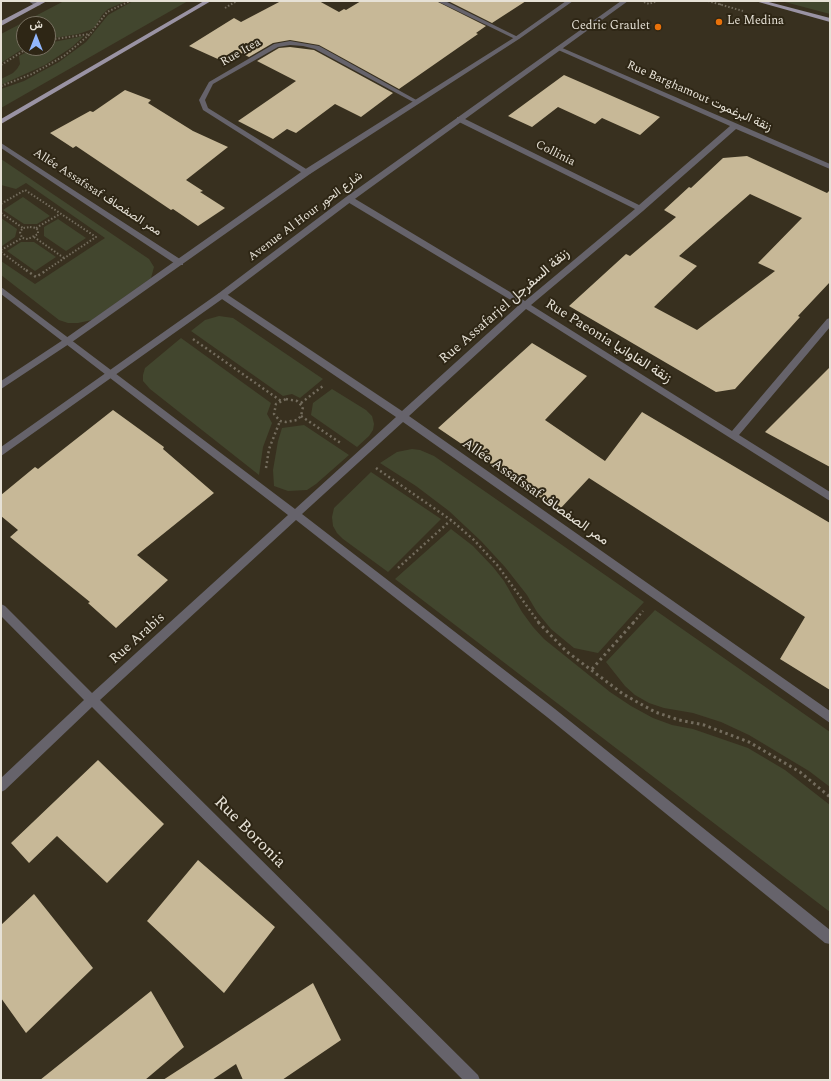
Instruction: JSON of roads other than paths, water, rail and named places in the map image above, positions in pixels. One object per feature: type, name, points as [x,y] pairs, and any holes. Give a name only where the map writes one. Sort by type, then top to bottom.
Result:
[{"type":"main road","points":[[1,24],[44,1]]},
{"type":"main road","points":[[1,122],[208,1]]},
{"type":"main road","points":[[758,1],[830,20]]},
{"type":"street","points":[[31,1],[38,4]]},
{"type":"street","points":[[440,1],[517,38]]},
{"type":"street","points":[[1,386],[180,263],[307,172],[517,38],[570,1]]},
{"type":"street","name":"Avenue Al Hour شارع الحور","points":[[1,452],[222,295],[349,199],[625,1]]},
{"type":"street","name":"Rue Itea","points":[[307,172],[205,109],[202,100],[211,83],[276,46],[290,43],[304,44],[317,47],[417,102]]},
{"type":"street","name":"Rue Barghamout زنقة البرغموت","points":[[558,48],[830,167]]},
{"type":"street","name":"Collinia","points":[[460,119],[640,209]]},
{"type":"street","name":"Rue Assafarjel زنقة السفرجل","points":[[296,515],[402,416],[525,305],[640,209],[736,125]]},
{"type":"street","name":"Allée Assafssaf ممر الصفصاف","points":[[1,145],[180,263]]},
{"type":"street","name":"Rue Paeonia زنقة الفاوانيا","points":[[349,199],[525,305],[830,498]]},
{"type":"street","points":[[1,290],[69,340],[265,490],[552,713],[830,938]]},
{"type":"street","name":"Allée Assafssaf ممر الصفصاف","points":[[222,295],[402,416],[830,718]]},
{"type":"street","points":[[733,436],[830,321]]},
{"type":"street","name":"Rue Arabis","points":[[1,786],[91,701],[296,515]]},
{"type":"street","name":"Rue Boronia","points":[[1,609],[91,701],[473,1080]]},
{"type":"place","name":"Le Medina","points":[[719,22]]},
{"type":"place","name":"Cedric Graulet","points":[[658,27]]}]
